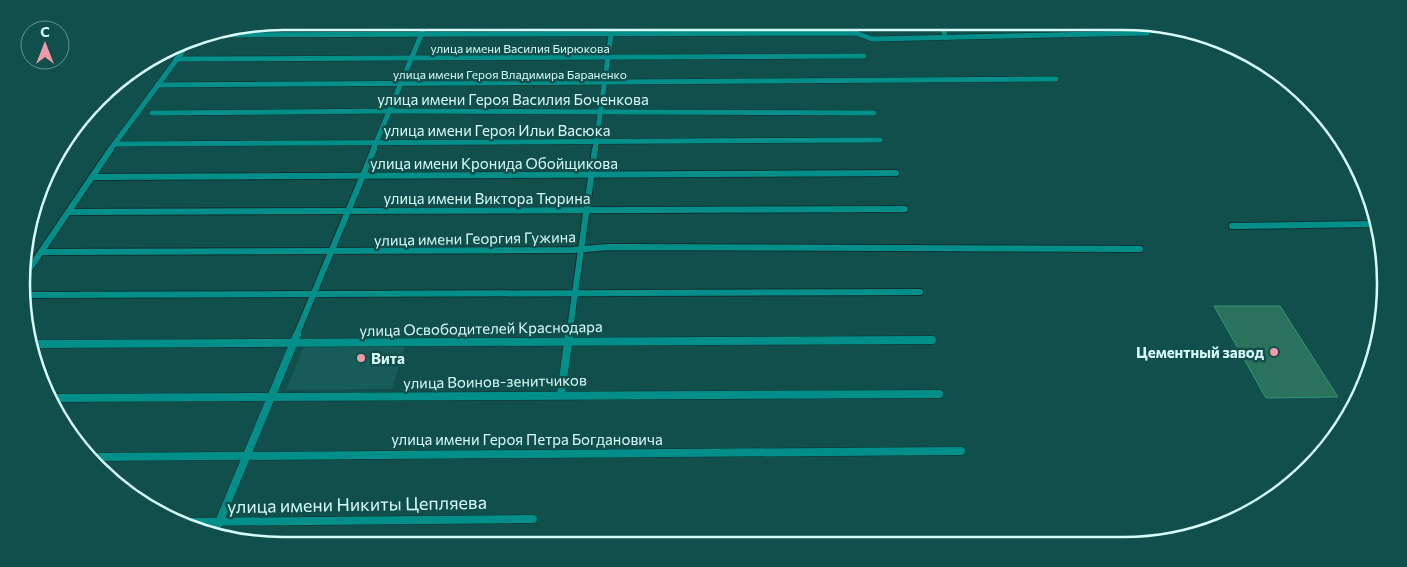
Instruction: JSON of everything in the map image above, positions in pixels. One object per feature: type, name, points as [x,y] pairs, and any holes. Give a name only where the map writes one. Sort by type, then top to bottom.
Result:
[{"type":"street","points":[[217,528],[424,30]]},
{"type":"street","points":[[561,394],[612,30]]},
{"type":"street","points":[[943,30],[946,38]]},
{"type":"street","points":[[231,36],[856,34],[872,39],[1147,33],[1146,31]]},
{"type":"street","points":[[31,267],[114,144],[183,51]]},
{"type":"street","name":"улица имени Василия Бирюкова","points":[[176,59],[864,56]]},
{"type":"street","name":"улица имени Героя Владимира Бараненко","points":[[157,85],[604,84],[1056,79]]},
{"type":"street","name":"улица имени Героя Василия Боченкова","points":[[152,113],[390,111],[874,113]]},
{"type":"street","name":"улица имени Героя Ильи Васюка","points":[[114,144],[880,140]]},
{"type":"street","name":"улица имени Кронида Обойщикова","points":[[92,177],[896,174]]},
{"type":"street","name":"улица имени Виктора Тюрина","points":[[68,212],[670,208],[905,209]]},
{"type":"street","points":[[1232,226],[1370,224]]},
{"type":"street","name":"улица имени Георгия Гужина","points":[[41,252],[332,252],[581,249],[608,247],[1140,249]]},
{"type":"street","points":[[31,296],[920,292]]},
{"type":"street","name":"улица Освободителей Краснодара","points":[[38,344],[294,344],[569,340],[932,340]]},
{"type":"street","name":"улица Воинов-зенитчиков","points":[[57,398],[271,398],[561,394],[939,394]]},
{"type":"street","name":"улица имени Героя Петра Богдановича","points":[[98,457],[961,451]]},
{"type":"street","name":"улица имени Никиты Цепляева","points":[[197,522],[533,519]]},
{"type":"shaded area","points":[[304,346],[405,346],[392,389],[286,390]]},
{"type":"building","name":"Цементный завод","points":[[1214,306],[1280,306],[1338,397],[1266,398]]},
{"type":"place","name":"Цементный завод","points":[[1274,352]]},
{"type":"place","name":"Вита","points":[[361,358]]}]
